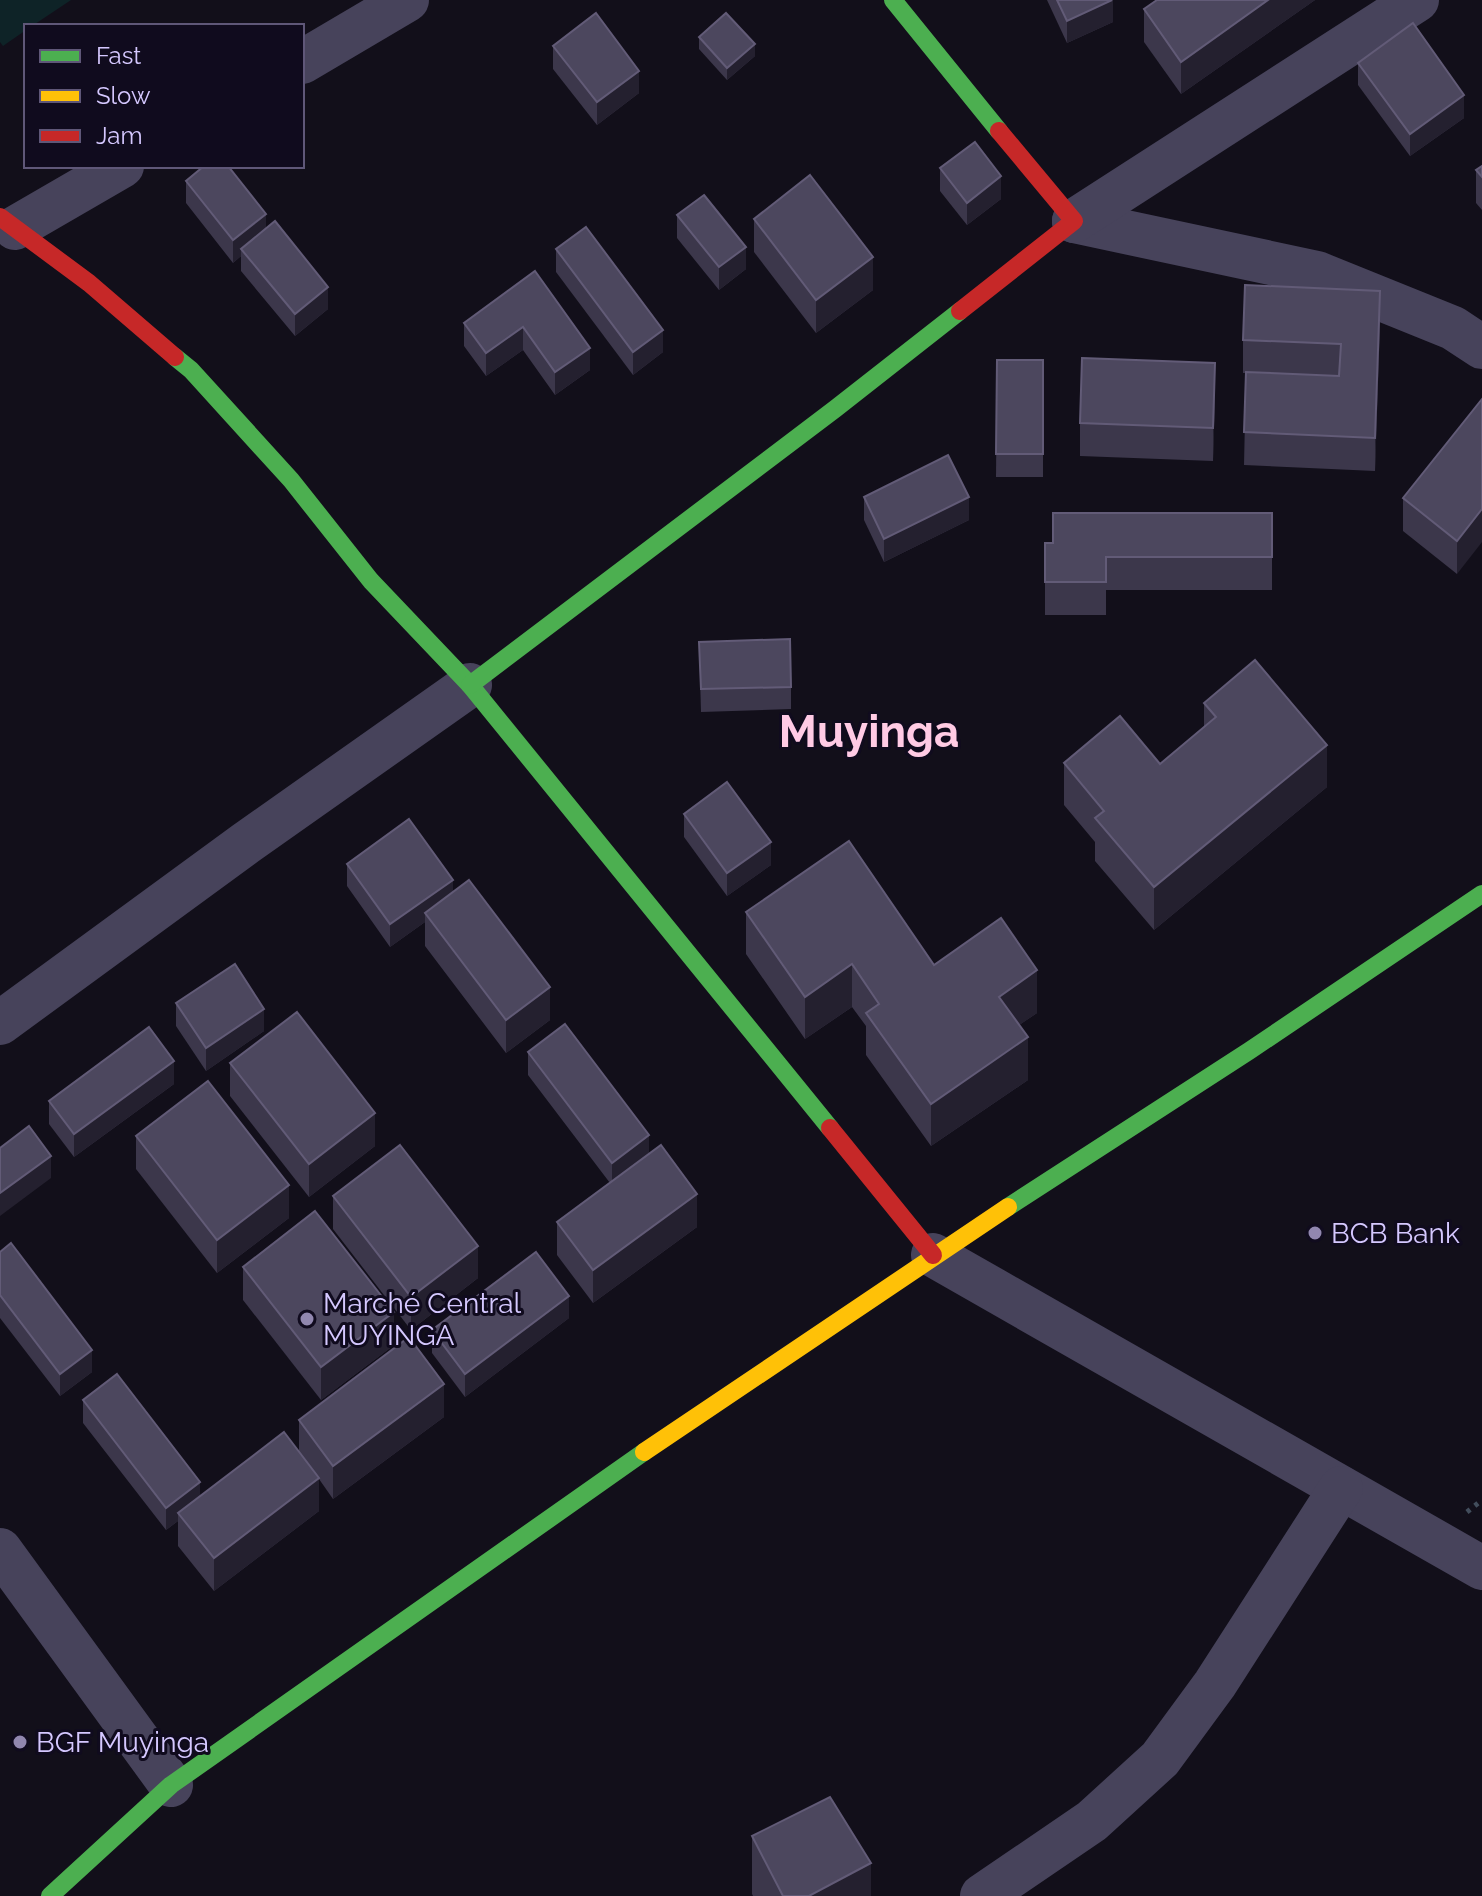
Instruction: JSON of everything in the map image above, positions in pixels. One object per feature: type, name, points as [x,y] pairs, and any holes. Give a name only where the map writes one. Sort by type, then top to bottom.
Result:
[{"type":"street","points":[[304,61],[407,0]]},
{"type":"street","points":[[893,0],[1074,221],[1317,273],[1453,328],[1482,347]]},
{"type":"street","points":[[0,1023],[246,843],[470,685],[835,409],[1074,221],[1417,0]]},
{"type":"street","points":[[118,168],[7,222],[89,283],[191,370],[291,480],[371,581],[470,685],[933,1255],[1482,1568]]},
{"type":"street","points":[[50,1896],[171,1785],[552,1515],[933,1255],[1249,1051],[1482,894]]},
{"type":"street","points":[[982,1896],[1092,1821],[1160,1759],[1215,1684],[1341,1488]]},
{"type":"street","points":[[0,1550],[171,1785]]},
{"type":"green space","points":[[0,0],[71,0],[35,24],[24,24],[24,31],[3,46],[0,42]]},
{"type":"building","points":[[1057,0],[1112,0],[1067,21]]},
{"type":"building","points":[[1157,0],[1268,0],[1181,62],[1144,9]]},
{"type":"building","points":[[596,13],[639,71],[597,102],[553,46]]},
{"type":"building","points":[[726,13],[755,44],[727,68],[699,37]]},
{"type":"building","points":[[1413,23],[1464,95],[1410,134],[1358,63]]},
{"type":"building","points":[[975,142],[1001,176],[967,203],[940,168]]},
{"type":"building","points":[[202,168],[230,168],[266,214],[233,240],[186,181]]},
{"type":"building","points":[[810,175],[873,257],[816,300],[754,219]]},
{"type":"building","points":[[704,195],[746,247],[719,267],[677,215]]},
{"type":"building","points":[[275,221],[328,287],[295,314],[241,249]]},
{"type":"building","points":[[586,227],[663,330],[633,352],[556,249]]},
{"type":"building","points":[[535,271],[590,348],[555,372],[523,327],[486,353],[464,323]]},
{"type":"building","points":[[1245,285],[1380,291],[1375,438],[1244,432],[1246,372],[1339,376],[1341,344],[1243,340]]},
{"type":"building","points":[[1082,358],[1215,363],[1213,428],[1080,423]]},
{"type":"building","points":[[997,360],[1043,360],[1043,454],[996,454]]},
{"type":"building","points":[[1482,399],[1482,509],[1457,541],[1403,498]]},
{"type":"building","points":[[948,455],[969,497],[884,539],[864,497]]},
{"type":"building","points":[[1053,513],[1272,513],[1272,557],[1106,557],[1106,582],[1045,582],[1045,543],[1053,543]]},
{"type":"building","points":[[790,639],[791,687],[701,689],[699,642]]},
{"type":"building","points":[[1255,660],[1327,745],[1154,887],[1095,818],[1104,811],[1064,763],[1120,716],[1160,764],[1216,717],[1204,703]]},
{"type":"building","points":[[727,782],[771,842],[727,873],[684,814]]},
{"type":"building","points":[[409,819],[453,880],[390,924],[347,864]]},
{"type":"building","points":[[849,841],[934,965],[1001,918],[1037,970],[999,997],[1028,1037],[931,1104],[866,1013],[879,1004],[852,964],[805,997],[746,912]]},
{"type":"building","points":[[469,880],[550,987],[506,1020],[425,913]]},
{"type":"building","points":[[235,964],[264,1009],[206,1048],[176,1003]]},
{"type":"building","points":[[297,1012],[375,1113],[309,1164],[230,1063]]},
{"type":"building","points":[[565,1024],[649,1135],[612,1163],[528,1052]]},
{"type":"building","points":[[149,1027],[174,1061],[74,1134],[49,1101]]},
{"type":"building","points":[[208,1081],[289,1185],[217,1240],[136,1136]]},
{"type":"building","points":[[29,1126],[51,1156],[0,1193],[0,1148]]},
{"type":"building","points":[[400,1145],[478,1246],[411,1297],[333,1196]]},
{"type":"building","points":[[661,1145],[697,1194],[593,1270],[557,1222]]},
{"type":"building","points":[[315,1211],[394,1312],[321,1367],[243,1267]]},
{"type":"building","points":[[11,1243],[92,1350],[60,1374],[0,1295],[0,1252]]},
{"type":"building","points":[[536,1252],[569,1296],[465,1374],[432,1330]]},
{"type":"building","points":[[409,1337],[444,1384],[333,1466],[299,1420]]},
{"type":"building","points":[[117,1374],[200,1482],[166,1508],[83,1400]]},
{"type":"building","points":[[284,1432],[319,1478],[214,1558],[178,1513]]},
{"type":"building","points":[[830,1797],[871,1863],[809,1896],[783,1896],[752,1836]]},
{"type":"traffic: fast","points":[[893,0],[999,131]]},
{"type":"traffic: fast","points":[[470,685],[960,311]]},
{"type":"traffic: fast","points":[[175,357],[191,370],[291,480],[371,581],[470,685],[830,1128]]},
{"type":"traffic: fast","points":[[1008,1207],[1249,1051],[1482,894]]},
{"type":"traffic: fast","points":[[50,1896],[171,1785],[644,1452]]},
{"type":"traffic: slow","points":[[644,1452],[1008,1207]]},
{"type":"traffic: jam","points":[[960,311],[1074,221],[999,131]]},
{"type":"traffic: jam","points":[[0,217],[89,283],[175,357]]},
{"type":"traffic: jam","points":[[830,1128],[933,1255]]},
{"type":"place","name":"BCB Bank","points":[[1315,1233]]},
{"type":"place","name":"Marché Central MUYINGA","points":[[307,1319]]},
{"type":"place","name":"BGF Muyinga","points":[[20,1742]]},
{"type":"district","name":"Muyinga","points":[[869,731]]}]
